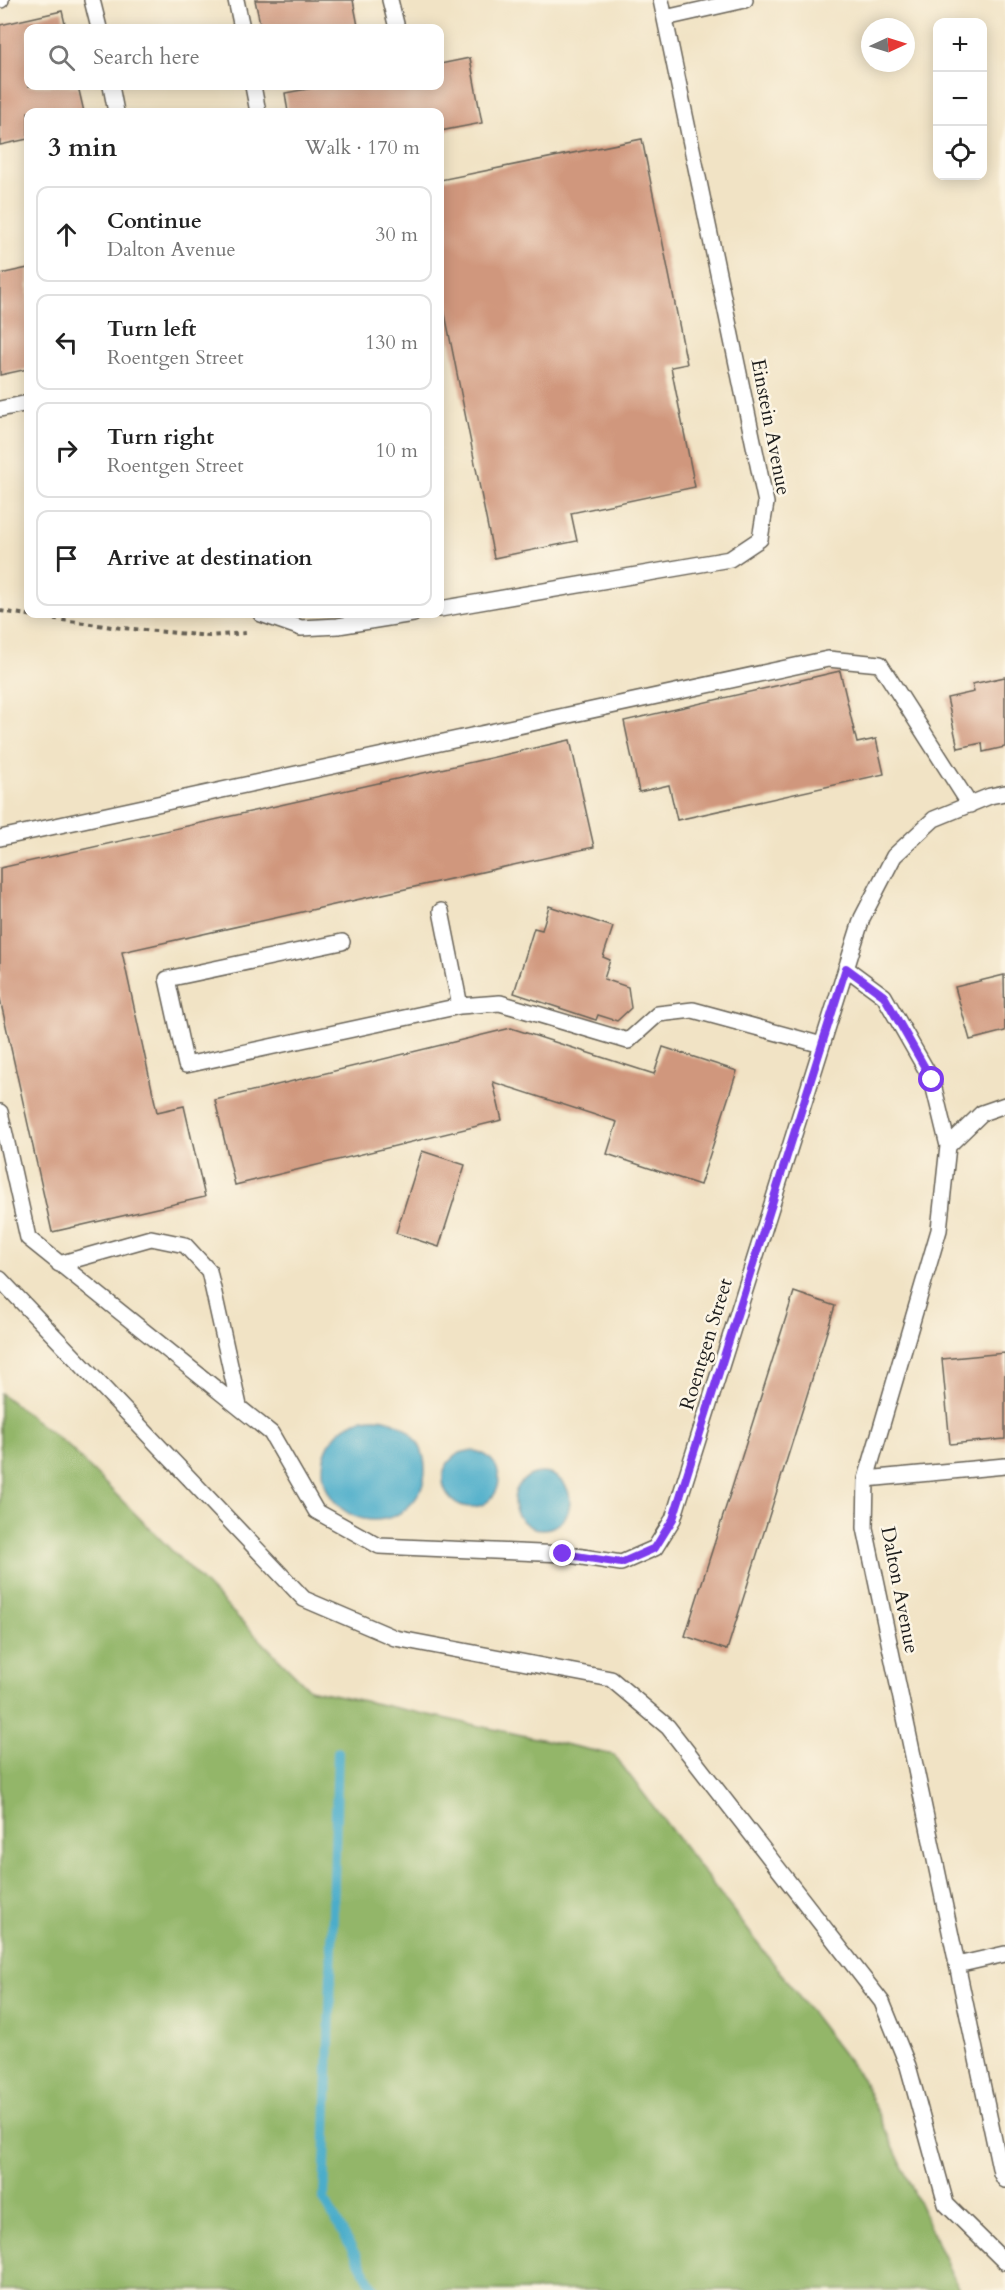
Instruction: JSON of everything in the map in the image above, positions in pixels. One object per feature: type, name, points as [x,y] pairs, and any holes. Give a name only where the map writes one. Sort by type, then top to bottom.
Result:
[{"type":"lane","points":[[92,0],[98,24]]},
{"type":"lane","points":[[236,0],[241,24]]},
{"type":"lane","points":[[390,0],[396,24]]},
{"type":"lane","name":"Einstein Avenue","points":[[444,608],[730,559],[760,539],[766,503],[661,0]]},
{"type":"lane","points":[[665,18],[745,0]]},
{"type":"lane","points":[[112,90],[115,108]]},
{"type":"lane","points":[[254,90],[257,108]]},
{"type":"lane","points":[[0,409],[24,404]]},
{"type":"lane","points":[[272,618],[301,628],[338,626],[388,618]]},
{"type":"lane","points":[[0,838],[828,659],[880,664],[970,805]]},
{"type":"lane","name":"Roentgen Street","points":[[239,1407],[271,1433],[316,1511],[379,1546],[563,1554],[621,1563],[655,1548],[673,1519],[862,918],[894,856],[934,819],[1005,793]]},
{"type":"lane","points":[[441,912],[460,1006]]},
{"type":"lane","points":[[342,942],[167,979],[186,1065],[460,1006],[500,1003],[628,1041],[658,1014],[693,1010],[822,1046]]},
{"type":"lane","name":"Dalton Avenue","points":[[846,968],[884,996],[927,1071],[932,1080],[948,1146],[939,1230],[866,1479],[865,1528],[1001,2173],[1005,2180]]},
{"type":"lane","points":[[948,1146],[982,1113],[1005,1105]]},
{"type":"lane","points":[[0,1112],[28,1238],[239,1407]]},
{"type":"lane","points":[[59,1264],[151,1238],[185,1245],[209,1271],[239,1407]]},
{"type":"lane","points":[[0,1279],[304,1599],[395,1638],[611,1679],[668,1727],[882,2002],[908,2066],[946,2204],[1005,2262]]},
{"type":"lane","points":[[866,1479],[1005,1466]]},
{"type":"lane","points":[[957,1965],[1005,1954]]},
{"type":"path","points":[[0,611],[24,614]]},
{"type":"path","points":[[49,618],[112,627],[209,636],[255,632]]},
{"type":"green space","points":[[0,1393],[67,1445],[309,1689],[614,1755],[862,2079],[959,2290],[0,2290]]},
{"type":"water","points":[[374,1418],[394,1421],[403,1426],[417,1440],[422,1449],[425,1469],[422,1489],[417,1498],[403,1512],[394,1517],[374,1520],[354,1517],[345,1512],[331,1498],[326,1489],[323,1469],[326,1449],[331,1440],[345,1426],[354,1421]]},
{"type":"water","points":[[471,1451],[491,1459],[499,1479],[491,1499],[471,1507],[451,1499],[443,1479],[451,1459]]},
{"type":"water","points":[[542,1473],[557,1478],[565,1486],[570,1501],[565,1516],[557,1524],[542,1529],[527,1524],[519,1516],[514,1501],[519,1486],[527,1478]]},
{"type":"building","points":[[255,0],[353,0],[358,24],[260,24]]},
{"type":"building","points":[[62,11],[65,24],[24,24],[24,90],[79,90],[83,108],[24,108],[24,140],[0,145],[0,25]]},
{"type":"building","points":[[470,58],[482,123],[444,130],[444,108],[287,108],[285,93],[302,90],[444,90],[444,63]]},
{"type":"building","points":[[642,139],[687,364],[671,367],[695,487],[571,513],[577,541],[494,558],[444,309],[444,179]]},
{"type":"building","points":[[24,269],[24,370],[0,375],[0,274]]},
{"type":"building","points":[[840,671],[857,743],[876,739],[884,774],[677,820],[669,785],[639,792],[624,721]]},
{"type":"building","points":[[1005,677],[1005,747],[983,752],[982,743],[958,748],[947,698],[974,692],[972,684]]},
{"type":"building","points":[[570,740],[594,847],[122,952],[157,1112],[184,1106],[205,1197],[52,1232],[0,999],[0,868]]},
{"type":"building","points":[[549,906],[613,927],[603,957],[610,960],[604,979],[628,987],[631,1008],[617,1021],[598,1015],[596,1020],[514,993],[534,928],[542,930]]},
{"type":"building","points":[[1004,975],[1005,1031],[970,1040],[955,987]]},
{"type":"building","points":[[511,1028],[654,1074],[663,1047],[737,1071],[700,1185],[607,1154],[617,1122],[493,1082],[502,1120],[235,1185],[215,1100]]},
{"type":"building","points":[[422,1151],[465,1165],[439,1247],[396,1233]]},
{"type":"building","points":[[794,1292],[835,1306],[727,1650],[685,1636]]},
{"type":"building","points":[[1005,1353],[1005,1439],[950,1444],[942,1359]]},
{"type":"waterway","points":[[338,1752],[324,2199],[375,2290]]},
{"type":"route","points":[[563,1554],[621,1563],[655,1548],[673,1519],[846,968],[884,996],[932,1080]]}]
